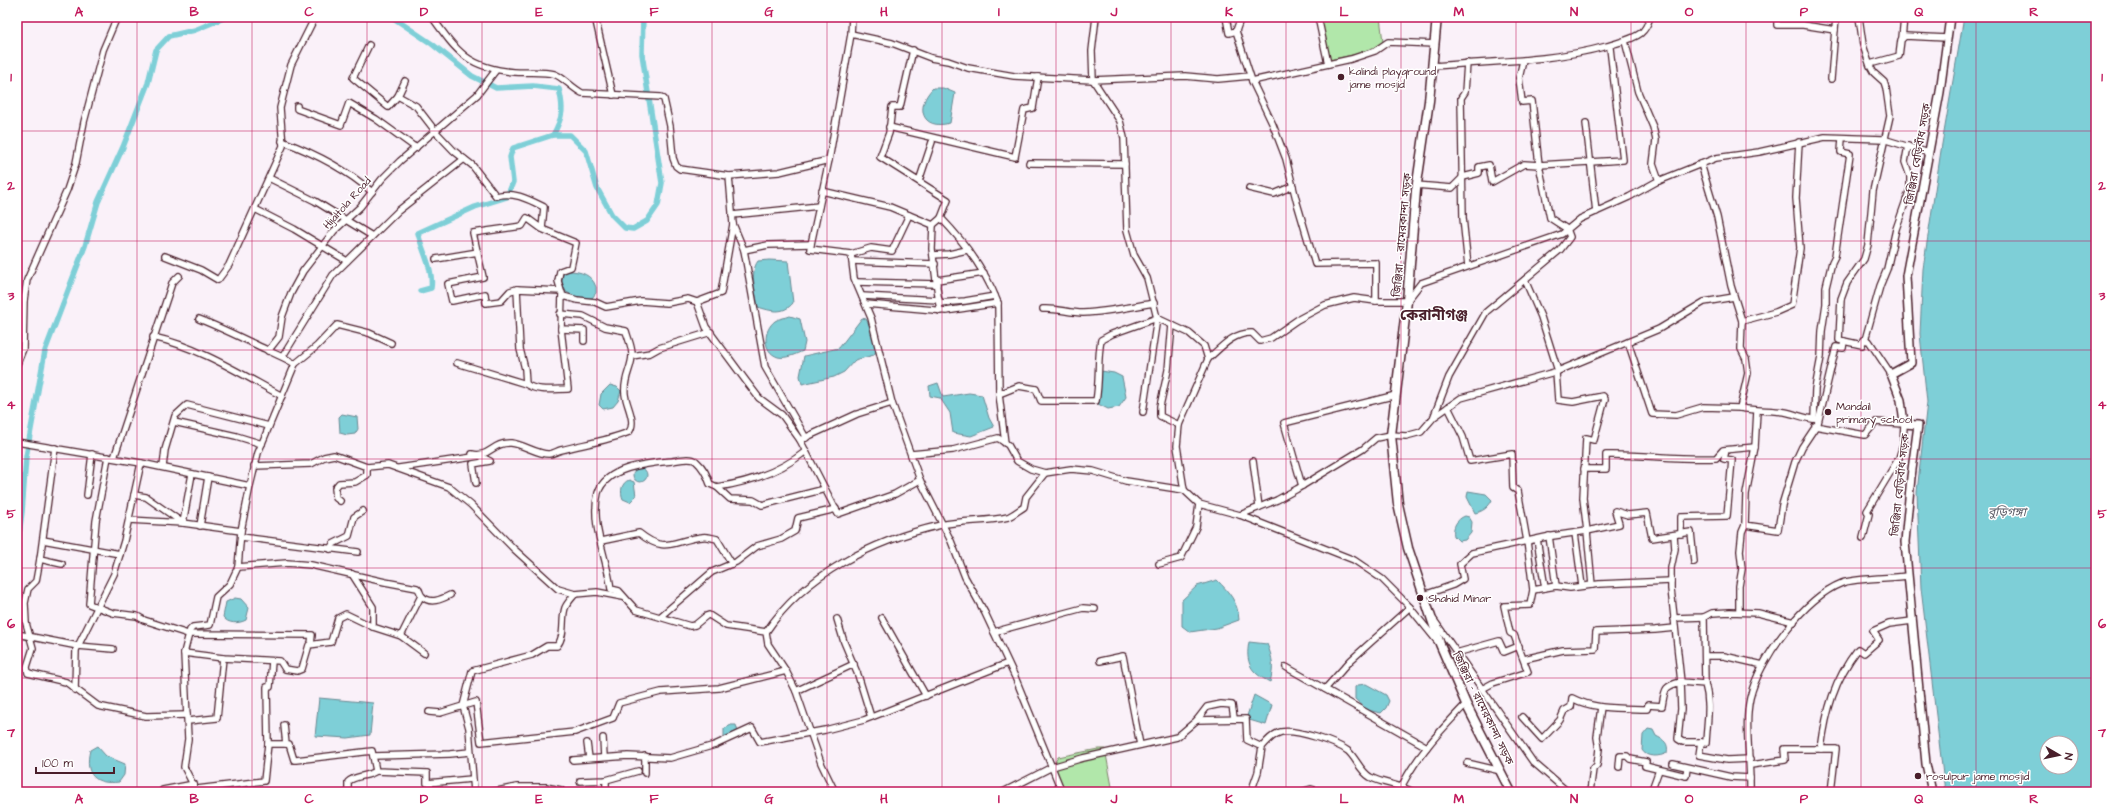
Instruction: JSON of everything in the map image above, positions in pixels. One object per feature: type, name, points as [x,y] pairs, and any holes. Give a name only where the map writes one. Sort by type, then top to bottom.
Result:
[{"type":"main road","name":"জিঞ্জিরা - রামেরকান্দা সড়ক","points":[[1437,17],[1436,44],[1416,185],[1407,301],[1391,435],[1398,504],[1408,548],[1440,644],[1466,704],[1511,792]]},
{"type":"street","points":[[17,364],[22,349],[24,300],[27,280],[67,190],[76,163],[84,122],[103,50],[117,17]]},
{"type":"street","points":[[165,256],[201,270],[218,280],[228,264],[255,209],[283,146],[280,108],[291,65],[315,17]]},
{"type":"street","points":[[432,17],[456,50],[483,66],[496,70],[556,74],[573,89],[582,93],[661,97],[664,99],[670,126],[673,158],[676,166],[680,169],[729,176],[779,172],[829,160]]},
{"type":"street","points":[[596,17],[613,95]]},
{"type":"street","points":[[852,17],[851,34],[829,160],[810,249],[851,254],[871,248],[892,251],[909,215]]},
{"type":"street","points":[[1096,17],[1092,51],[1093,80],[1120,121],[1124,138],[1128,230],[1134,255],[1147,278],[1157,318],[1143,412]]},
{"type":"street","points":[[1226,17],[1229,33],[1236,32]]},
{"type":"street","points":[[1241,17],[1236,32],[1251,79],[1273,124],[1286,159],[1316,264],[1376,263],[1376,301]]},
{"type":"street","points":[[1318,17],[1328,64]]},
{"type":"street","points":[[1432,66],[1523,61],[1584,52],[1624,41],[1641,33],[1648,26],[1650,17]]},
{"type":"street","points":[[1777,17],[1777,25],[1803,25],[1835,30]]},
{"type":"street","points":[[1830,79],[1836,17]]},
{"type":"street","points":[[1858,17],[1863,45],[1870,64],[1874,73],[1884,82],[1886,88],[1890,116],[1873,191],[1868,245],[1864,259],[1847,283],[1841,299],[1841,324],[1839,340],[1862,345],[1863,340],[1865,340],[1880,286],[1887,269],[1896,229],[1910,189],[1910,176],[1905,162],[1908,146]]},
{"type":"street","points":[[1870,64],[1899,56],[1904,17]]},
{"type":"street","name":"জিঞ্জিরা বেড়িবাঁধ সড়ক","points":[[1932,792],[1926,764],[1905,542],[1911,477],[1918,425],[1904,424],[1901,400],[1891,374],[1911,363],[1906,276],[1929,153],[1950,17]]},
{"type":"street","points":[[851,34],[892,43],[931,58],[988,72],[1093,80],[1184,76],[1218,79],[1251,79],[1328,64],[1376,51],[1388,42],[1436,44]]},
{"type":"street","points":[[1902,38],[1908,36],[1947,38]]},
{"type":"street","points":[[1624,41],[1638,92],[1653,127],[1656,140],[1653,164],[1659,181]]},
{"type":"street","points":[[369,46],[353,78],[388,107],[398,96],[405,81]]},
{"type":"street","points":[[1416,185],[1452,188],[1463,177],[1479,173],[1479,167],[1489,165],[1492,182],[1524,164],[1539,165],[1623,160],[1610,48]]},
{"type":"street","points":[[913,50],[900,107],[892,106],[890,127],[880,157],[948,200],[941,218],[933,225],[933,254],[940,311]]},
{"type":"street","points":[[1434,417],[1449,377],[1486,312],[1560,250],[1570,237],[1567,230],[1550,218],[1539,165],[1532,101],[1522,102],[1519,78],[1523,61]]},
{"type":"street","points":[[1467,63],[1465,92],[1460,98],[1463,177],[1462,218],[1468,266]]},
{"type":"street","name":"Hijaltola Road","points":[[268,351],[279,336],[282,317],[291,292],[303,271],[322,246],[372,192],[382,178],[477,95],[496,70]]},
{"type":"street","points":[[890,127],[1015,157],[1024,110],[1033,108],[1038,77]]},
{"type":"street","points":[[398,96],[416,106],[436,132],[472,166],[496,196],[505,193],[524,197],[544,207],[542,229]]},
{"type":"street","points":[[297,106],[297,109],[341,125],[349,103],[376,119],[416,148]]},
{"type":"street","points":[[1586,123],[1596,212]]},
{"type":"street","points":[[1184,490],[1177,446],[1179,425],[1208,359],[1228,340],[1245,332],[1252,333],[1260,341],[1271,338],[1297,320],[1325,305],[1354,298],[1376,301],[1407,301],[1421,283],[1562,234],[1580,219],[1659,181],[1716,158],[1825,137],[1884,139],[1929,153]]},
{"type":"street","points":[[1745,526],[1778,530],[1782,505],[1795,462],[1816,426],[1815,389],[1821,357],[1822,332],[1826,304],[1826,287],[1832,262],[1836,256],[1850,154],[1841,152],[1842,138]]},
{"type":"street","points":[[282,141],[305,150],[337,167],[361,182],[372,192]]},
{"type":"street","points":[[919,181],[932,142]]},
{"type":"street","points":[[1742,321],[1776,312],[1792,305],[1795,298],[1796,273],[1800,248],[1796,198],[1799,142]]},
{"type":"street","points":[[283,356],[333,275],[398,211],[464,159]]},
{"type":"street","points":[[1029,163],[1125,164]]},
{"type":"street","points":[[1701,164],[1717,217],[1734,297],[1742,321],[1741,349],[1746,358],[1748,373],[1740,408]]},
{"type":"street","points":[[457,362],[526,384],[530,387],[544,389],[568,389],[560,314],[562,293],[558,280],[560,271],[571,267],[576,244],[542,229],[527,218],[522,226],[473,232],[483,277],[448,284],[452,302],[485,294],[486,303],[501,301],[510,291],[517,289],[562,293],[577,300],[595,302],[606,308],[641,301],[667,303],[688,299],[697,302],[720,293],[733,224],[729,176]]},
{"type":"street","points":[[269,178],[314,201],[372,236]]},
{"type":"street","points":[[1249,188],[1274,194],[1293,186]]},
{"type":"street","points":[[822,191],[890,207],[933,225]]},
{"type":"street","points":[[732,214],[819,206]]},
{"type":"street","points":[[255,209],[348,261]]},
{"type":"street","points":[[941,218],[984,273],[998,303],[999,394],[1005,443]]},
{"type":"street","points":[[733,224],[744,250],[765,367],[803,439],[806,451],[838,514],[895,494],[920,480]]},
{"type":"street","points":[[744,250],[768,246],[812,244]]},
{"type":"street","points":[[933,254],[949,254],[967,250]]},
{"type":"street","points":[[436,259],[478,252]]},
{"type":"street","points":[[851,254],[856,282],[866,304],[883,364],[892,403],[920,480],[951,541],[965,577],[994,632],[1062,792]]},
{"type":"street","points":[[852,261],[935,264]]},
{"type":"street","points":[[856,282],[937,282],[984,273]]},
{"type":"street","points":[[179,276],[172,283],[111,457],[96,521],[89,604],[113,613],[137,616],[144,620],[188,634],[312,635],[311,644],[306,649],[302,670],[285,669],[281,662],[223,658],[184,653]]},
{"type":"street","points":[[1524,280],[1541,317],[1557,371],[1558,400],[1573,402],[1603,396],[1605,398],[1594,440],[1586,438],[1583,498],[1592,584]]},
{"type":"street","points":[[517,289],[520,349],[525,368],[526,384]]},
{"type":"street","points":[[17,296],[24,300]]},
{"type":"street","points":[[862,296],[939,301],[965,301],[995,296]]},
{"type":"street","points":[[1240,514],[1302,486],[1363,449],[1376,438],[1391,435],[1406,436],[1421,432],[1434,417],[1461,398],[1557,371],[1659,329],[1704,302],[1734,297]]},
{"type":"street","points":[[697,302],[706,326],[759,398],[782,415],[803,439]]},
{"type":"street","points":[[866,304],[940,311],[998,303]]},
{"type":"street","points":[[1043,309],[1053,308],[1068,312],[1098,312],[1154,303]]},
{"type":"street","points":[[398,469],[480,456],[488,453],[496,445],[511,443],[550,454],[559,450],[606,441],[630,432],[632,425],[626,403],[624,385],[632,356],[631,346],[626,331],[605,327],[583,316],[560,314]]},
{"type":"street","points":[[999,394],[1019,386],[1036,389],[1041,401],[1096,401],[1099,384],[1098,358],[1101,340],[1112,334],[1157,318],[1189,333],[1204,346],[1208,359]]},
{"type":"street","points":[[199,319],[232,332],[268,351],[283,356],[295,364]]},
{"type":"street","points":[[196,789],[184,767],[188,739],[184,653],[188,634],[193,627],[210,625],[216,598],[230,584],[238,567],[241,534],[254,466],[295,364],[317,346],[337,325],[369,333],[391,343]]},
{"type":"street","points":[[1172,325],[1168,370],[1160,406],[1160,416],[1179,425]]},
{"type":"street","points":[[561,329],[584,330],[584,341]]},
{"type":"street","points":[[632,356],[650,353],[662,347],[711,332]]},
{"type":"street","points":[[153,337],[172,341],[206,356],[282,396]]},
{"type":"street","points":[[1865,340],[1872,345],[1891,374]]},
{"type":"street","points":[[1816,419],[1836,346],[1843,348],[1844,341]]},
{"type":"street","points":[[1628,342],[1652,414],[1676,415],[1703,407],[1740,408],[1757,411],[1766,410],[1816,419]]},
{"type":"street","points":[[1302,486],[1284,423],[1396,395]]},
{"type":"street","points":[[803,439],[857,414],[892,403]]},
{"type":"street","points":[[163,467],[165,450],[175,416],[187,405],[269,426]]},
{"type":"street","points":[[1448,407],[1463,437],[1470,461],[1512,454],[1514,488],[1518,491],[1527,541],[1533,590],[1530,605],[1504,606],[1510,633],[1514,635],[1528,672],[1493,683],[1482,690]]},
{"type":"street","points":[[1739,612],[1739,586],[1742,569],[1740,551],[1742,532],[1745,526],[1746,494],[1755,447],[1757,411]]},
{"type":"street","points":[[174,422],[236,436],[262,444]]},
{"type":"street","points":[[1816,426],[1865,435],[1876,422],[1904,424],[1903,445],[1899,458],[1867,511],[1869,514],[1863,538]]},
{"type":"street","points":[[911,454],[953,450],[998,438],[1005,443],[1017,461],[1031,469],[1045,473],[1071,469],[1093,471],[1126,481],[1184,490],[1199,504],[1240,514],[1354,560],[1382,579],[1410,607],[1440,644]]},
{"type":"street","points":[[18,442],[111,457],[250,486]]},
{"type":"street","points":[[1584,469],[1606,468],[1606,455],[1636,454],[1695,459],[1716,458],[1723,450],[1755,447]]},
{"type":"street","points":[[55,448],[36,581],[28,589],[25,603],[26,623],[33,648],[28,673],[66,682],[98,706],[146,716],[217,718],[223,658]]},
{"type":"street","points":[[1681,534],[1681,517],[1727,516],[1732,460],[1724,459],[1726,450]]},
{"type":"street","points":[[717,487],[772,473],[789,464],[806,451]]},
{"type":"street","points":[[87,495],[92,454]]},
{"type":"street","points":[[472,454],[490,461],[473,464],[476,483]]},
{"type":"street","points":[[254,466],[304,465],[334,455],[367,467],[388,465],[449,488],[471,505],[514,549],[558,588],[575,594],[597,592],[623,597]]},
{"type":"street","points":[[766,632],[726,626],[709,615],[695,625],[690,626],[661,616],[636,610],[619,591],[610,589],[596,519],[599,492],[604,480],[638,464],[694,460],[707,472],[710,484],[717,487],[730,499],[753,500],[762,505],[825,489]]},
{"type":"street","points":[[1254,461],[1258,507]]},
{"type":"street","points":[[75,690],[78,646],[114,574],[129,520],[141,463]]},
{"type":"street","points":[[340,501],[336,498],[335,488],[339,483],[355,482],[367,475],[367,467]]},
{"type":"street","points":[[835,792],[820,763],[796,691],[786,671],[768,644],[766,632],[781,611],[838,564],[894,537],[942,524],[1009,516],[1024,507],[1026,497],[1045,473]]},
{"type":"street","points":[[183,524],[192,474]]},
{"type":"street","points":[[200,526],[208,477]]},
{"type":"street","points":[[134,495],[146,497],[183,524]]},
{"type":"street","points":[[1159,564],[1181,558],[1196,527],[1199,504]]},
{"type":"street","points":[[661,616],[712,572],[732,564],[757,546],[781,539],[795,532],[798,518],[836,509]]},
{"type":"street","points":[[330,548],[334,544],[349,536],[354,517],[363,511]]},
{"type":"street","points":[[1424,595],[1453,585],[1463,579],[1460,564],[1472,553],[1549,536],[1576,533],[1619,524],[1615,511],[1628,514],[1647,513],[1652,538],[1691,532],[1694,562]]},
{"type":"street","points":[[129,520],[200,526],[241,534],[358,552]]},
{"type":"street","points":[[601,541],[639,533],[648,540],[668,546],[702,537],[718,539],[732,564]]},
{"type":"street","points":[[1576,533],[1582,586]]},
{"type":"street","points":[[1674,535],[1675,549],[1671,568],[1671,581],[1681,682],[1681,709],[1678,739],[1683,742],[1706,743],[1709,709],[1705,684],[1704,616]]},
{"type":"street","points":[[1549,536],[1556,586]]},
{"type":"street","points":[[1537,539],[1545,588]]},
{"type":"street","points":[[43,540],[120,554]]},
{"type":"street","points":[[40,559],[62,564]]},
{"type":"street","points":[[238,567],[287,563],[311,565],[417,588],[421,596],[432,601],[441,600],[450,594]]},
{"type":"street","points":[[352,574],[374,607],[373,627]]},
{"type":"street","points":[[1750,792],[1748,724],[1750,699],[1763,665],[1772,650],[1809,604],[1842,582],[1908,576]]},
{"type":"street","points":[[1533,590],[1556,586],[1570,588],[1592,584],[1671,581]]},
{"type":"street","points":[[474,792],[469,728],[463,706],[472,671],[532,654],[547,646],[557,646],[560,642],[563,630],[565,608],[575,594]]},
{"type":"street","points":[[401,636],[421,596]]},
{"type":"street","points":[[1325,689],[1351,660],[1410,607]]},
{"type":"street","points":[[994,632],[1083,608],[1095,609]]},
{"type":"street","points":[[1674,618],[1704,616],[1712,613],[1739,612],[1758,613],[1794,622]]},
{"type":"street","points":[[1430,613],[1456,653],[1533,762],[1568,792]]},
{"type":"street","points":[[311,644],[331,642],[338,618],[342,614],[350,614],[373,627],[401,636],[424,653]]},
{"type":"street","points":[[882,618],[926,696]]},
{"type":"street","points":[[837,619],[854,664],[871,717]]},
{"type":"street","points":[[1821,749],[1829,701],[1849,660],[1858,649],[1864,653],[1879,640],[1874,631],[1889,624],[1912,621]]},
{"type":"street","points":[[1524,659],[1563,650],[1595,649],[1596,632],[1675,628]]},
{"type":"street","points":[[17,634],[30,638],[78,646],[113,649]]},
{"type":"street","points":[[1456,653],[1499,641],[1504,652],[1519,646]]},
{"type":"street","points":[[1100,661],[1123,656],[1140,745]]},
{"type":"street","points":[[1705,656],[1724,656],[1763,665]]},
{"type":"street","points":[[163,790],[196,789],[264,781],[268,744],[267,688],[270,687],[272,661]]},
{"type":"street","points":[[573,760],[604,757],[645,756],[670,758],[715,745],[752,728],[760,742],[810,733],[871,717],[1008,663]]},
{"type":"street","points":[[796,691],[854,664]]},
{"type":"street","points":[[1286,667],[1427,747]]},
{"type":"street","points":[[429,712],[440,713],[476,702],[480,742],[523,738],[575,732],[613,718],[619,703],[654,694],[719,688],[786,671]]},
{"type":"street","points":[[1522,717],[1542,739],[1556,726],[1564,710],[1572,707],[1572,698],[1583,704],[1647,709],[1648,705],[1662,706],[1665,690],[1670,684],[1681,682],[1705,684]]},
{"type":"street","points":[[1002,792],[1052,767],[1083,758],[1176,737],[1197,720],[1207,707],[1221,704],[1232,705],[1234,718]]},
{"type":"street","points":[[1399,792],[1427,747],[1466,704]]},
{"type":"street","points":[[1590,792],[1593,769],[1597,765],[1599,749],[1597,737],[1601,706]]},
{"type":"street","points":[[1197,720],[1234,718],[1246,719],[1247,740],[1262,746]]},
{"type":"street","points":[[284,725],[286,744]]},
{"type":"street","points":[[1251,792],[1258,772],[1262,746],[1275,735],[1282,732],[1310,736],[1334,742],[1349,752],[1369,776],[1402,786],[1413,792]]},
{"type":"street","points":[[603,738],[604,757]]},
{"type":"street","points":[[1701,742],[1699,755],[1750,762],[1785,760],[1784,749],[1836,749],[1831,792]]},
{"type":"street","points":[[587,743],[589,758]]},
{"type":"street","points":[[268,744],[290,745],[294,760],[372,750],[376,771]]},
{"type":"street","points":[[373,756],[470,752]]},
{"type":"street","points":[[645,756],[645,773]]},
{"type":"street","points":[[1619,767],[1620,756],[1627,756],[1630,759],[1646,762],[1645,766],[1686,776],[1687,768]]},
{"type":"street","points":[[1467,763],[1501,772]]},
{"type":"street","points":[[1673,764],[1731,777],[1750,778]]},
{"type":"street","points":[[1651,792],[1659,770]]},
{"type":"street","points":[[348,792],[348,782],[351,779],[371,775],[376,771],[426,774],[427,784],[472,779]]},
{"type":"street","points":[[580,781],[606,780],[638,771]]},
{"type":"street","points":[[606,780],[606,792]]},
{"type":"street","points":[[492,792],[505,791],[517,786],[546,787],[562,790],[561,792]]},
{"type":"street","points":[[1301,792],[1311,789],[1320,792]]},
{"type":"green space","points":[[1320,17],[1380,17],[1383,42],[1366,52],[1329,60]]},
{"type":"green space","points":[[1105,749],[1113,792],[1062,792],[1052,767],[1058,757]]},
{"type":"water","name":"বুড়িগঙ্গা","points":[[1964,17],[2096,17],[2096,792],[1945,792],[1921,588],[1917,492],[1927,402],[1920,334],[1923,269],[1942,144]]},
{"type":"water","points":[[933,88],[943,88],[955,93],[950,123],[940,125],[933,123],[927,120],[924,115],[924,102],[927,95]]},
{"type":"water","points":[[758,261],[788,261],[793,303],[781,311],[772,311],[758,307],[754,283],[755,266]]},
{"type":"water","points":[[568,271],[585,274],[592,279],[596,287],[596,293],[592,298],[577,297],[566,292],[562,282],[563,274]]},
{"type":"water","points":[[790,316],[800,319],[805,342],[803,351],[788,357],[778,357],[769,351],[766,335],[771,325],[775,321]]},
{"type":"water","points":[[862,318],[866,319],[872,330],[876,351],[874,355],[855,360],[844,372],[834,377],[802,384],[800,376],[804,356],[839,348]]},
{"type":"water","points":[[1101,371],[1114,373],[1122,377],[1126,397],[1119,407],[1108,409],[1096,403]]},
{"type":"water","points":[[938,383],[943,397],[969,393],[982,395],[989,418],[994,427],[971,436],[953,433],[950,413],[940,398],[930,396],[929,386]]},
{"type":"water","points":[[610,385],[617,387],[621,391],[618,401],[613,407],[603,409],[599,405],[601,394]]},
{"type":"water","points":[[342,414],[357,417],[358,429],[355,434],[347,435],[340,433],[339,417]]},
{"type":"water","points":[[640,468],[645,470],[647,475],[645,480],[640,482],[635,480],[633,475],[635,470]]},
{"type":"water","points":[[629,480],[634,482],[636,496],[630,502],[623,499],[622,494],[624,483]]},
{"type":"water","points":[[1468,491],[1486,494],[1492,500],[1485,509],[1475,513],[1467,497]]},
{"type":"water","points":[[1465,516],[1469,517],[1472,522],[1471,533],[1465,540],[1459,541],[1454,536],[1454,527],[1457,521]]},
{"type":"water","points":[[1217,580],[1235,603],[1239,620],[1217,628],[1190,632],[1182,626],[1182,600],[1197,586]]},
{"type":"water","points":[[235,598],[241,599],[249,608],[246,620],[237,623],[230,622],[223,617],[226,602]]},
{"type":"water","points":[[1249,642],[1267,644],[1271,654],[1272,663],[1270,682],[1258,675],[1251,666],[1248,656]]},
{"type":"water","points":[[1366,684],[1386,695],[1389,701],[1386,708],[1381,713],[1367,710],[1355,699],[1355,687]]},
{"type":"water","points":[[1254,695],[1272,705],[1266,725],[1246,719]]},
{"type":"water","points":[[319,698],[373,703],[370,735],[348,738],[315,736]]},
{"type":"water","points":[[731,725],[736,725],[738,732],[726,739],[724,738],[724,729]]},
{"type":"water","points":[[1648,729],[1653,730],[1656,736],[1667,744],[1667,753],[1650,756],[1644,753],[1642,750],[1643,735]]},
{"type":"water","points":[[97,746],[106,756],[125,764],[124,775],[119,782],[111,783],[98,780],[90,772],[90,750]]},
{"type":"waterway","points":[[17,550],[22,512],[26,457],[45,351],[85,246],[98,202],[123,147],[148,83],[156,50],[169,36],[195,30],[226,17]]},
{"type":"waterway","points":[[392,17],[432,44],[472,76],[496,88],[533,86],[559,89],[562,102],[561,118],[553,135],[513,148],[510,157],[513,182],[507,197],[475,207],[418,233],[431,274],[431,288],[420,291]]},
{"type":"waterway","points":[[553,135],[570,135],[586,151],[597,188],[612,215],[625,228],[633,229],[647,221],[658,205],[662,183],[642,54],[643,17]]},
{"type":"place","name":"kalindi playground jame mosjid","points":[[1341,77]]},
{"type":"place","name":"Mandail primary school","points":[[1828,412]]},
{"type":"place","name":"Shahid Minar","points":[[1420,598]]},
{"type":"place","name":"rosulpur jame mosjid","points":[[1918,776]]},
{"type":"district","name":"কেরানীগঞ্জ","points":[[1434,315]]}]
